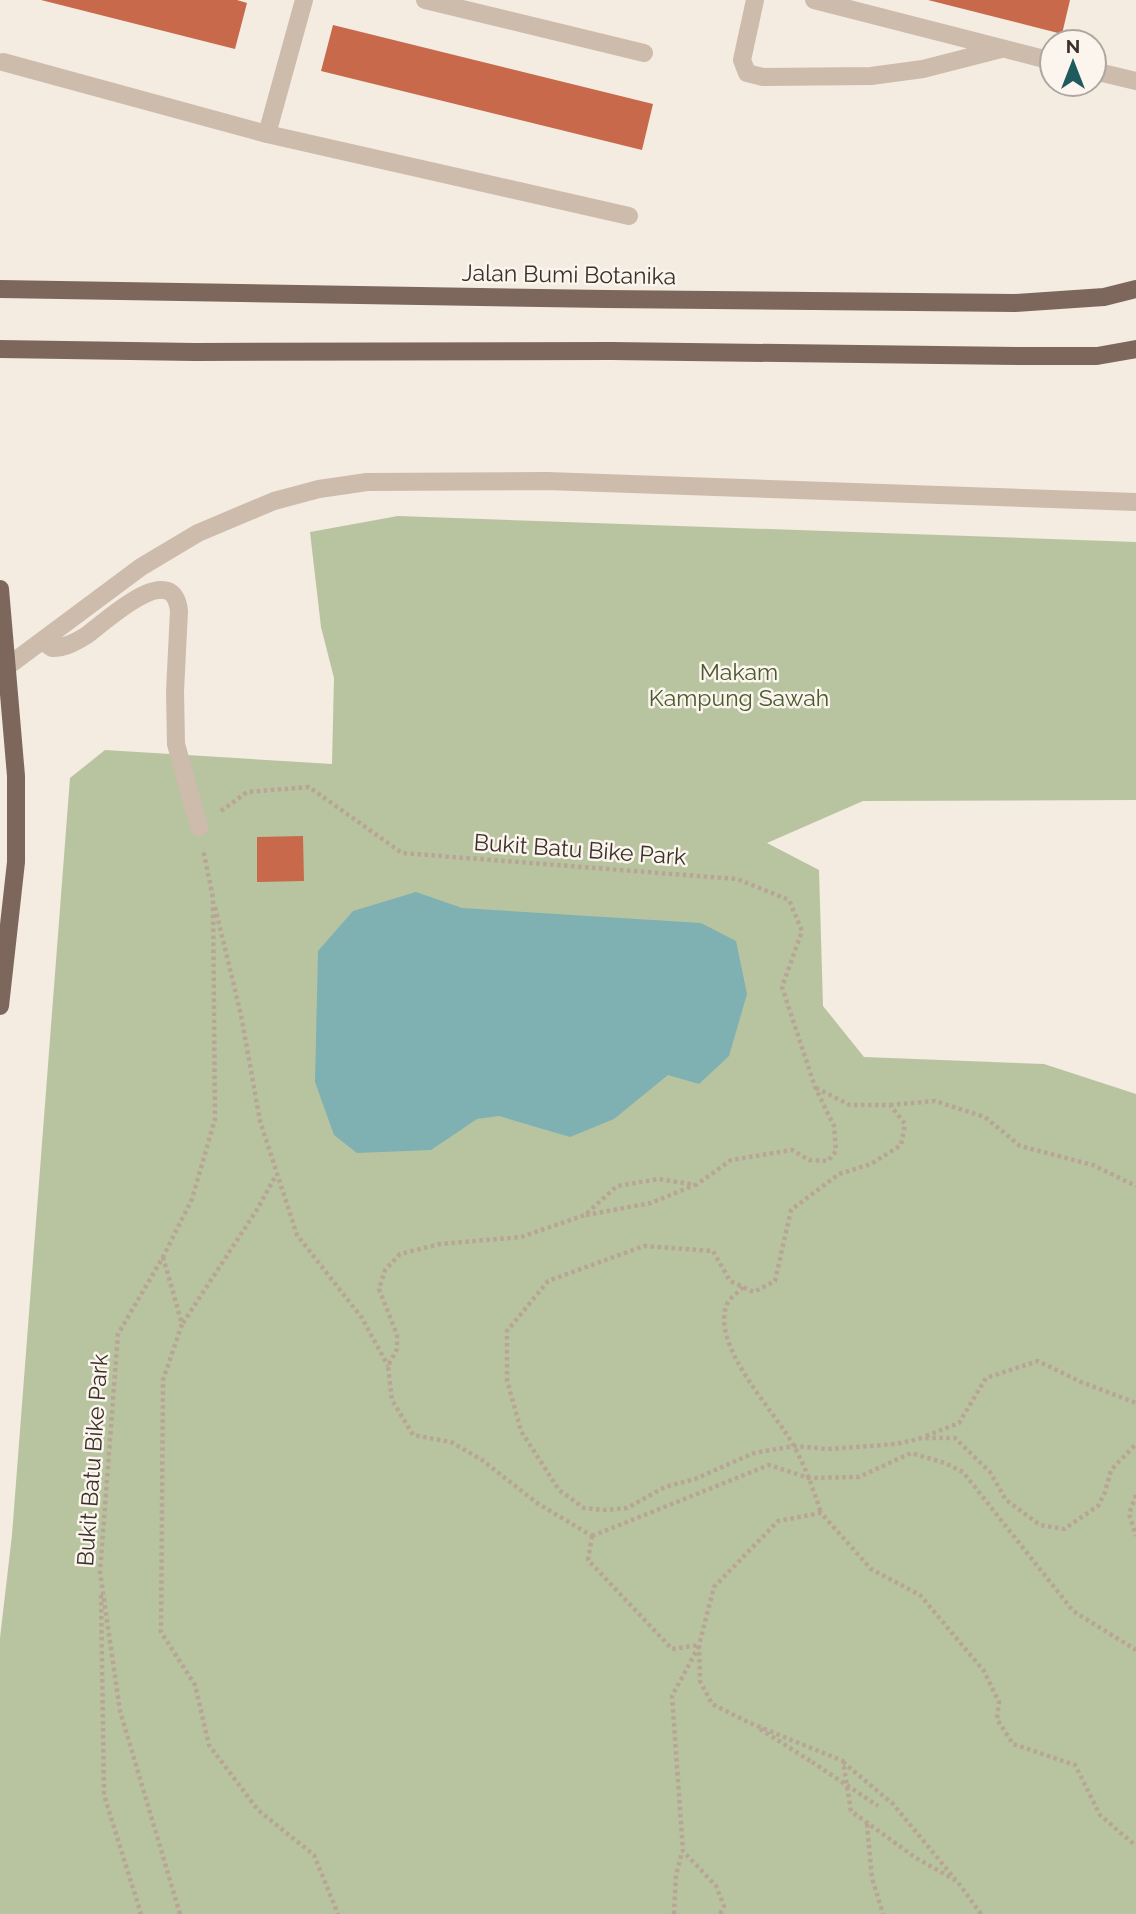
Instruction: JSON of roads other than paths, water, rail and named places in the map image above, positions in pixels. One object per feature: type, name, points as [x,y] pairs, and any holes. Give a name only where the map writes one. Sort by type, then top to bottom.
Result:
[{"type":"main road","name":"Jalan Bumi Botanika","points":[[0,289],[1015,303],[1104,297],[1136,289]]},
{"type":"main road","points":[[0,349],[1097,356],[1136,349]]},
{"type":"main road","points":[[0,589],[4,668],[16,776],[16,862],[0,1006]]},
{"type":"street","points":[[267,134],[304,0]]},
{"type":"street","points":[[425,0],[644,53]]},
{"type":"street","points":[[755,0],[742,60],[747,73],[764,77],[871,76],[923,69],[1001,49]]},
{"type":"street","points":[[814,0],[1038,58]]},
{"type":"street","points":[[3,62],[267,134],[628,216]]},
{"type":"street","points":[[1108,74],[1136,81]]},
{"type":"street","points":[[4,668],[141,567],[198,533],[274,501],[319,489],[367,482],[547,481],[1136,502]]},
{"type":"street","points":[[42,641],[52,648],[70,645],[142,594],[163,590],[173,593],[178,601],[179,611],[175,691],[176,744],[199,827]]},
{"type":"water","points":[[416,892],[462,908],[701,923],[736,941],[747,994],[729,1056],[699,1084],[668,1075],[614,1119],[570,1137],[499,1116],[477,1119],[431,1150],[357,1153],[334,1135],[315,1082],[318,951],[353,911]]},
{"type":"park label","name":"Makam Kampung Sawah","points":[[739,684]]}]
